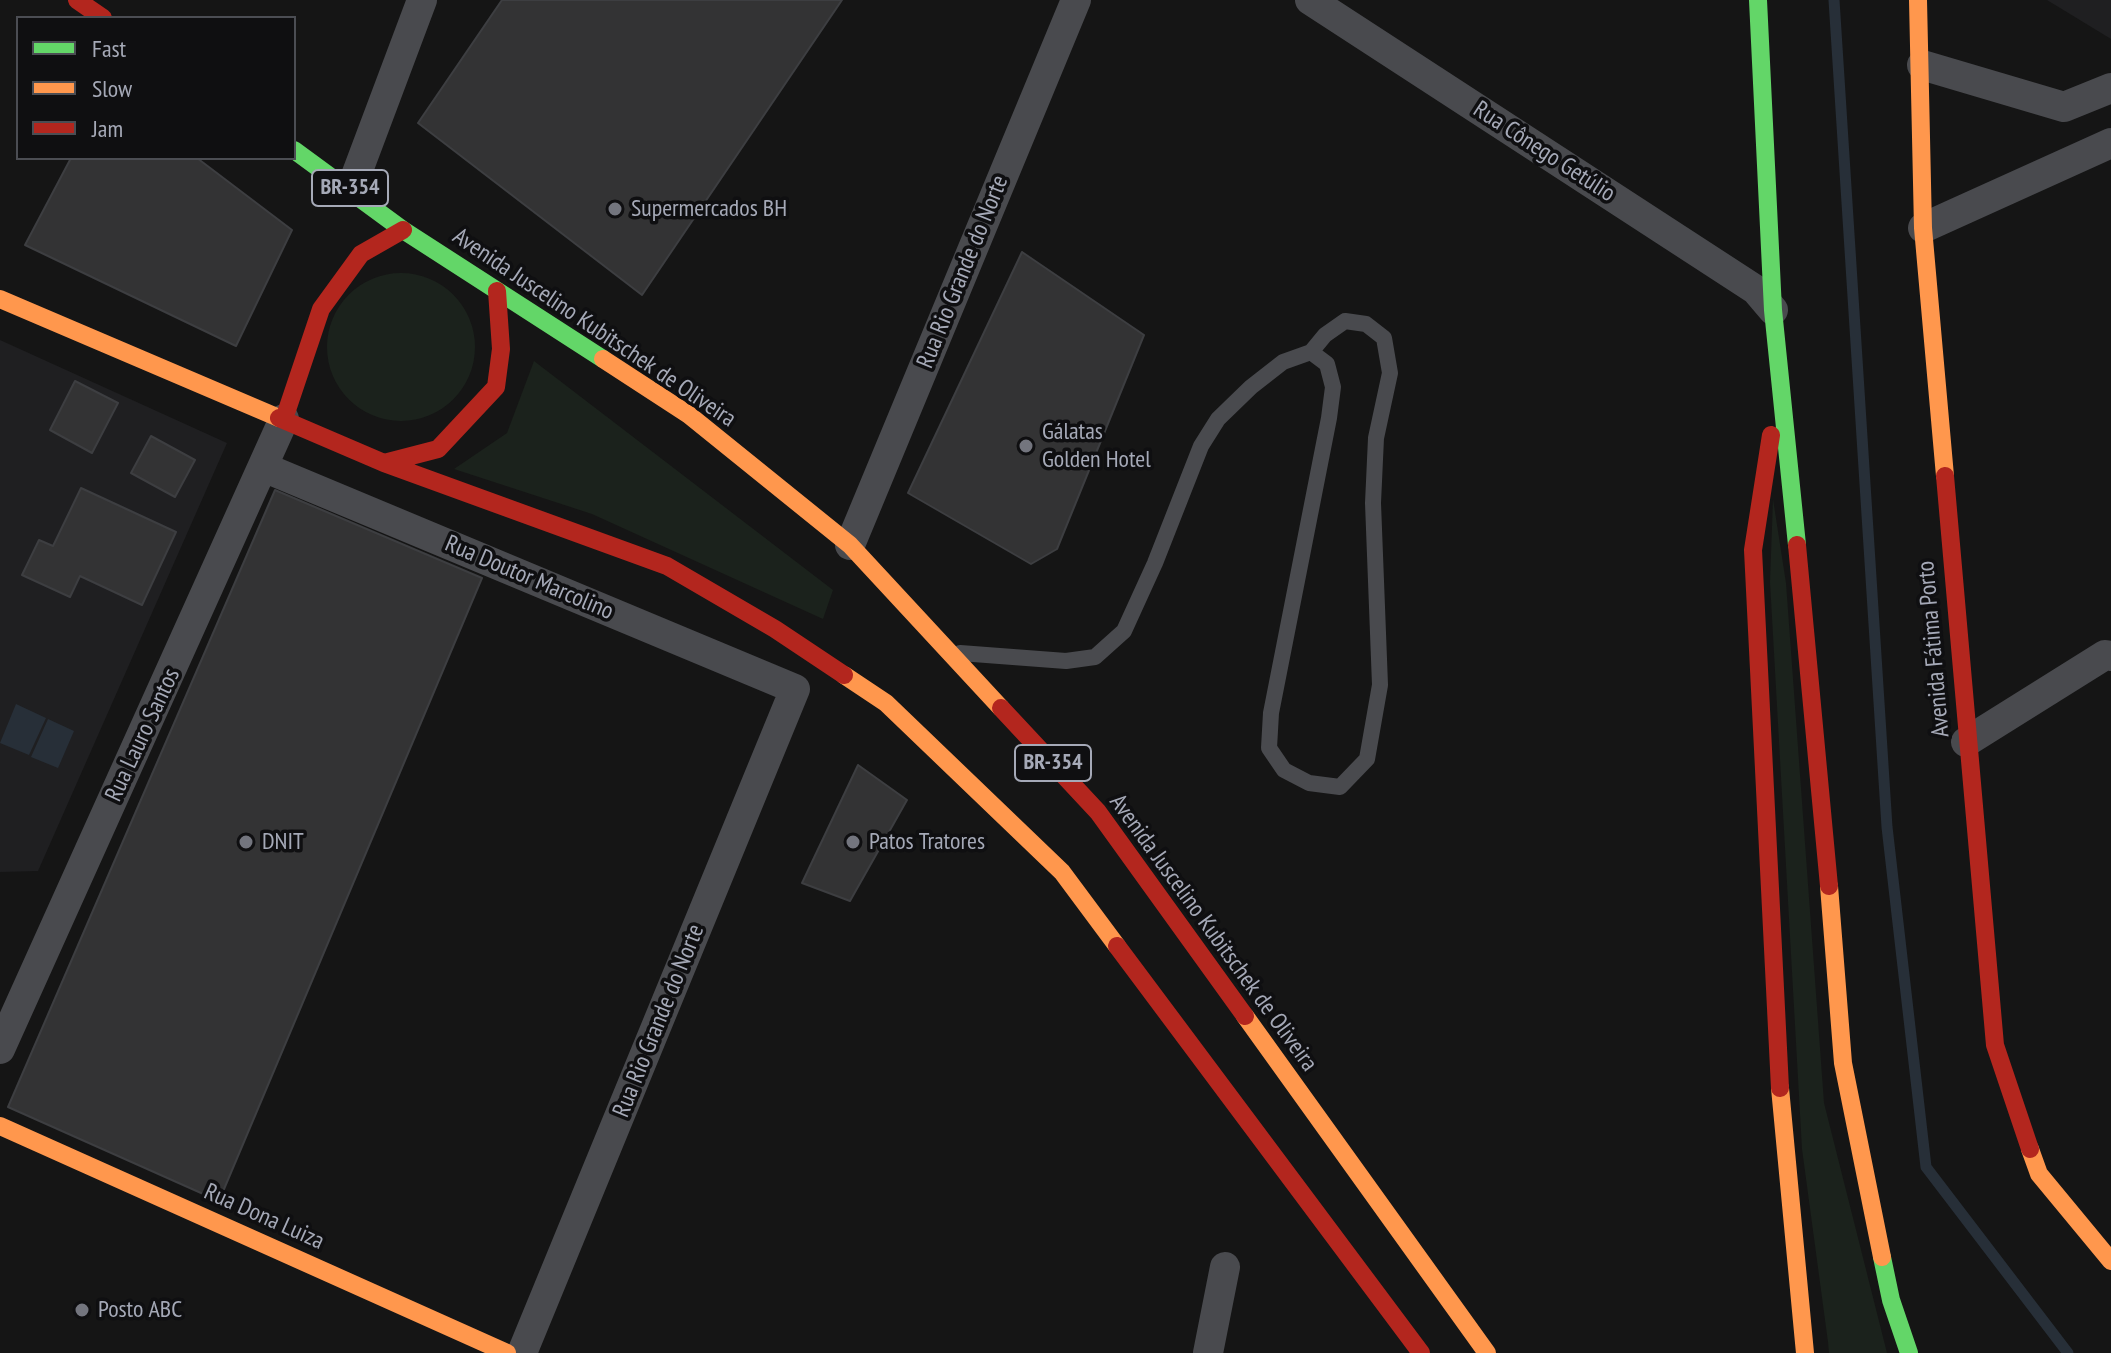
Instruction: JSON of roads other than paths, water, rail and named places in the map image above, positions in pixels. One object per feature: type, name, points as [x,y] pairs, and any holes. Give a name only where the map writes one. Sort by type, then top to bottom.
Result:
[{"type":"main road","points":[[77,0],[100,16]]},
{"type":"main road","points":[[1758,0],[1773,310],[1821,775],[1843,1063],[1891,1300],[1909,1353]]},
{"type":"main road","name":"Avenida Fátima Porto","points":[[1918,0],[1922,65],[1923,228],[1995,1045],[2039,1174],[2111,1261]]},
{"type":"main road","name":"BR-354","points":[[296,151],[403,230]]},
{"type":"main road","points":[[284,419],[321,309],[361,254],[403,230]]},
{"type":"main road","name":"Avenida Juscelino Kubitschek de Oliveira","points":[[403,230],[689,415],[850,545],[1098,812],[1487,1353]]},
{"type":"main road","points":[[384,463],[438,449],[496,387],[501,349],[497,291]]},
{"type":"main road","points":[[0,299],[384,463],[667,566],[775,629],[886,703],[1062,872],[1421,1353]]},
{"type":"main road","points":[[1780,379],[1753,550],[1782,1131],[1805,1353]]},
{"type":"main road","name":"Rua Dona Luiza","points":[[0,1126],[507,1353]]},
{"type":"street","points":[[351,189],[422,0]]},
{"type":"street","name":"Rua Rio Grande do Norte","points":[[850,545],[1076,0]]},
{"type":"street","name":"Rua Cônego Getúlio","points":[[1310,0],[1756,290],[1773,310]]},
{"type":"street","points":[[1922,65],[2064,107],[2111,88]]},
{"type":"street","points":[[1923,228],[2111,143]]},
{"type":"street","name":"Rua Lauro Santos","points":[[0,1049],[284,419]]},
{"type":"street","name":"Rua Doutor Marcolino","points":[[263,467],[795,689]]},
{"type":"street","points":[[1966,742],[2105,655],[2111,656]]},
{"type":"street","name":"Rua Rio Grande do Norte","points":[[522,1353],[795,689]]},
{"type":"street","points":[[1208,1353],[1225,1267]]},
{"type":"lane","points":[[950,652],[1066,661],[1095,657],[1124,631],[1155,563],[1201,446],[1218,419],[1283,362],[1311,352],[1325,335],[1345,321],[1366,324],[1384,338],[1390,373],[1376,438],[1373,503],[1380,685],[1367,759],[1340,787],[1309,783],[1284,770],[1269,748],[1271,713],[1333,387],[1327,364],[1311,352]]},
{"type":"waterway","points":[[1834,0],[1887,827],[1926,1167],[2068,1353]]},
{"type":"place","name":"Supermercados BH","points":[[615,209]]},
{"type":"place","name":"Gálatas Golden Hotel","points":[[1026,446]]},
{"type":"place","name":"DNIT","points":[[246,842]]},
{"type":"place","name":"Patos Tratores","points":[[853,842]]},
{"type":"place","name":"Posto ABC","points":[[82,1310]]}]
